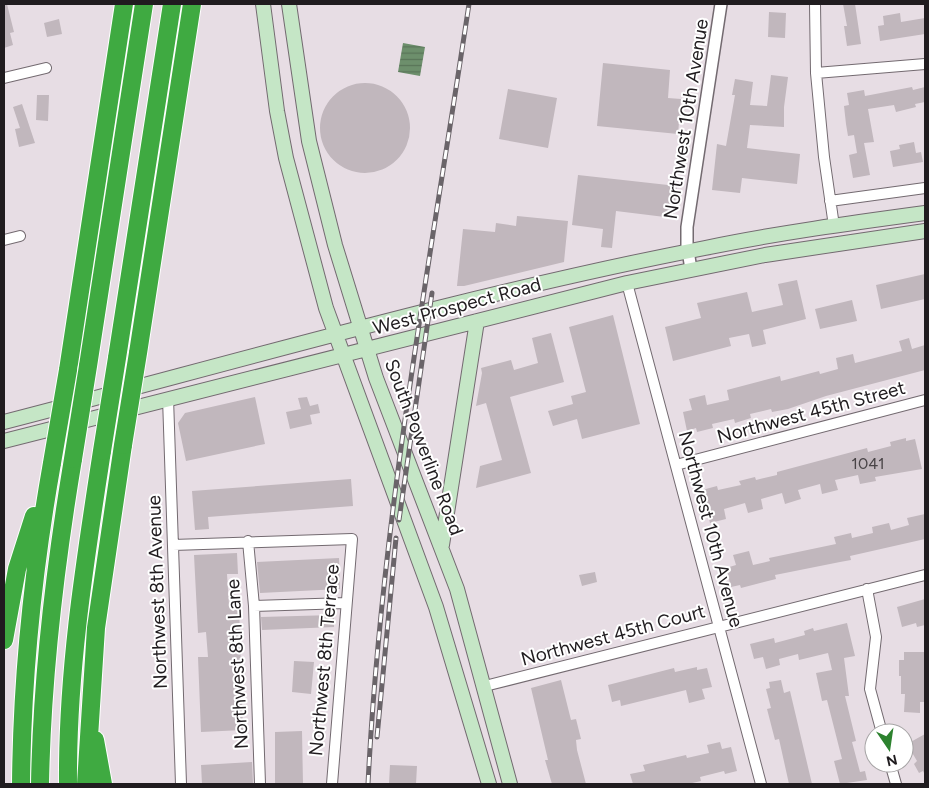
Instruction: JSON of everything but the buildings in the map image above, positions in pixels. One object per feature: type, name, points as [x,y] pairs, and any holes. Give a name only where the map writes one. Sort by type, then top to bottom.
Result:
[{"type":"highway","points":[[21,784],[23,702],[29,618],[124,4]]},
{"type":"highway","points":[[40,784],[49,619],[144,4]]},
{"type":"highway","points":[[68,784],[69,724],[75,638],[102,451],[172,4]]},
{"type":"highway","points":[[86,784],[89,712],[99,610],[192,4]]},
{"type":"highway","points":[[4,640],[17,569],[52,464]]},
{"type":"highway","points":[[89,712],[103,784]]},
{"type":"main road","points":[[263,4],[277,112],[291,179],[315,271],[335,336],[436,606],[489,784]]},
{"type":"main road","name":"South Powerline Road","points":[[289,4],[314,166],[332,238],[360,329],[391,418],[442,546],[464,611],[510,784]]},
{"type":"main road","name":"West Prospect Road","points":[[4,422],[528,287],[688,251],[834,226],[925,213]]},
{"type":"main road","name":"West Prospect Road","points":[[4,441],[627,283],[825,245],[925,231]]},
{"type":"main road","points":[[442,546],[477,321]]},
{"type":"street","name":"Northwest 10th Avenue","points":[[692,269],[688,251],[688,218],[721,4]]},
{"type":"street","points":[[815,4],[816,73],[834,226]]},
{"type":"street","points":[[816,73],[925,64]]},
{"type":"street","points":[[4,78],[46,68]]},
{"type":"street","points":[[830,201],[925,188]]},
{"type":"street","points":[[4,240],[20,236]]},
{"type":"street","name":"Northwest 10th Avenue","points":[[627,283],[761,784]]},
{"type":"street","name":"Northwest 8th Avenue","points":[[168,398],[181,784]]},
{"type":"street","name":"Northwest 45th Street","points":[[676,465],[925,400]]},
{"type":"street","name":"Northwest 8th Terrace","points":[[248,541],[352,539],[332,784]]},
{"type":"street","points":[[173,545],[248,541]]},
{"type":"street","name":"Northwest 8th Lane","points":[[248,541],[254,606],[260,784]]},
{"type":"street","name":"Northwest 45th Court","points":[[485,686],[925,575]]},
{"type":"street","points":[[867,589],[876,638],[870,689],[879,723]]},
{"type":"street","points":[[254,606],[346,603]]},
{"type":"shaded area","points":[[403,43],[425,47],[420,76],[398,72]]},
{"type":"railway","points":[[368,784],[374,686],[395,490],[423,296],[469,4]]},
{"type":"railway","points":[[399,520],[432,293]]},
{"type":"railway","points":[[377,737],[396,538]]}]
